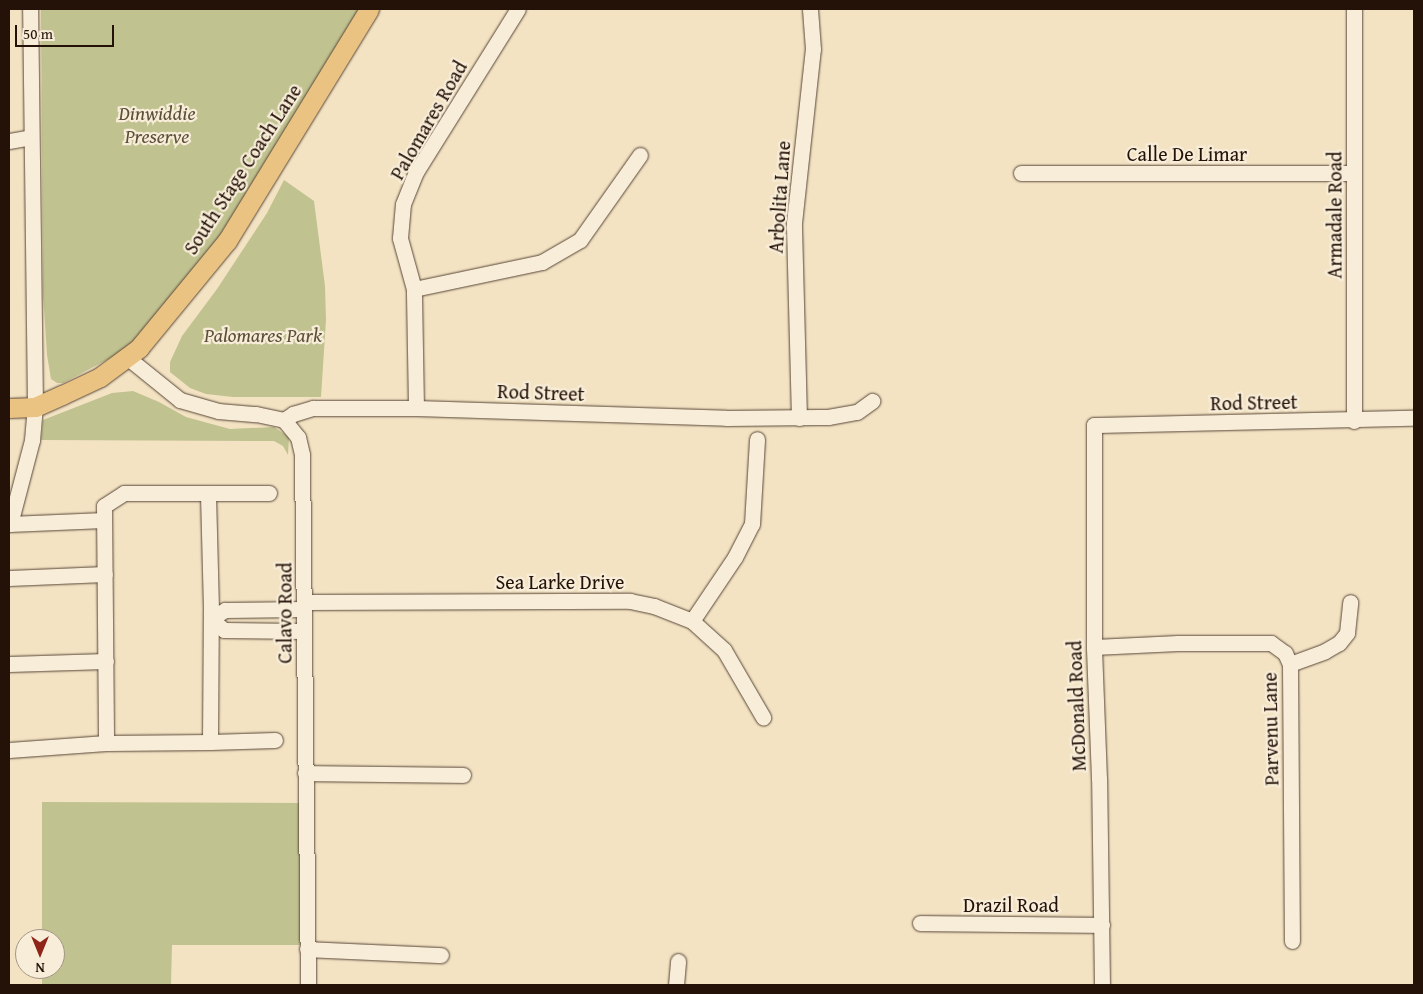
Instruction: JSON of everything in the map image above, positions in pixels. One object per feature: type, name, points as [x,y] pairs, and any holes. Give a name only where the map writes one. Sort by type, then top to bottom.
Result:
[{"type":"main road","name":"South Stage Coach Lane","points":[[9,408],[35,407],[100,377],[128,358],[198,279],[227,242],[369,9]]},
{"type":"street","points":[[30,9],[35,407],[32,440],[9,524],[104,520]]},
{"type":"street","name":"Palomares Road","points":[[416,408],[414,289],[400,238],[403,204],[416,172],[518,9]]},
{"type":"street","name":"Arbolita Lane","points":[[799,418],[794,223],[814,49],[810,9]]},
{"type":"street","name":"Armadale Road","points":[[1354,9],[1354,421]]},
{"type":"street","points":[[9,141],[31,137]]},
{"type":"street","points":[[414,289],[542,262],[580,240],[640,155]]},
{"type":"street","name":"Calle De Limar","points":[[1021,173],[1354,173]]},
{"type":"street","points":[[128,358],[180,400],[218,411],[256,414],[284,420]]},
{"type":"street","name":"Rod Street","points":[[284,420],[293,414],[313,408],[416,408],[726,418],[799,418],[846,416],[862,410],[872,401]]},
{"type":"street","name":"Rod Street","points":[[1094,425],[1354,421],[1414,418]]},
{"type":"street","name":"Calavo Road","points":[[284,420],[298,438],[302,455],[308,985]]},
{"type":"street","name":"McDonald Road","points":[[1094,425],[1094,647],[1102,985]]},
{"type":"street","points":[[692,621],[735,557],[752,524],[757,438]]},
{"type":"street","points":[[106,743],[104,506],[124,493],[269,493]]},
{"type":"street","points":[[208,493],[211,620],[210,742]]},
{"type":"street","points":[[9,578],[105,574]]},
{"type":"street","name":"Sea Larke Drive","points":[[211,620],[225,610],[304,605],[630,601],[654,606],[692,621],[724,650],[763,717]]},
{"type":"street","points":[[1290,664],[1325,651],[1339,643],[1347,633],[1350,602]]},
{"type":"street","points":[[211,620],[224,630],[303,631]]},
{"type":"street","name":"Parvenu Lane","points":[[1094,647],[1178,643],[1271,643],[1285,653],[1290,664],[1292,940]]},
{"type":"street","points":[[9,664],[106,661]]},
{"type":"street","points":[[9,750],[106,743],[275,740]]},
{"type":"street","points":[[305,773],[463,775]]},
{"type":"street","name":"Drazil Road","points":[[920,923],[1102,924]]},
{"type":"street","points":[[307,949],[441,954]]},
{"type":"street","points":[[676,985],[678,961]]},
{"type":"green space","name":"Dinwiddie Preserve","points":[[41,9],[364,9],[234,221],[149,329],[116,355],[63,383],[57,383],[51,379],[47,355],[43,293]]},
{"type":"green space","name":"Palomares Park","points":[[284,180],[314,201],[325,286],[326,320],[321,397],[233,397],[206,394],[190,388],[170,372],[170,362],[182,336],[217,289],[267,213]]},
{"type":"green space","points":[[133,391],[159,402],[186,417],[230,429],[274,427],[289,437],[288,455],[283,446],[274,441],[41,440],[43,420],[112,393]]},
{"type":"green space","points":[[42,802],[300,803],[300,945],[172,945],[171,985],[42,985],[42,979],[65,979],[65,929],[42,929]]}]
